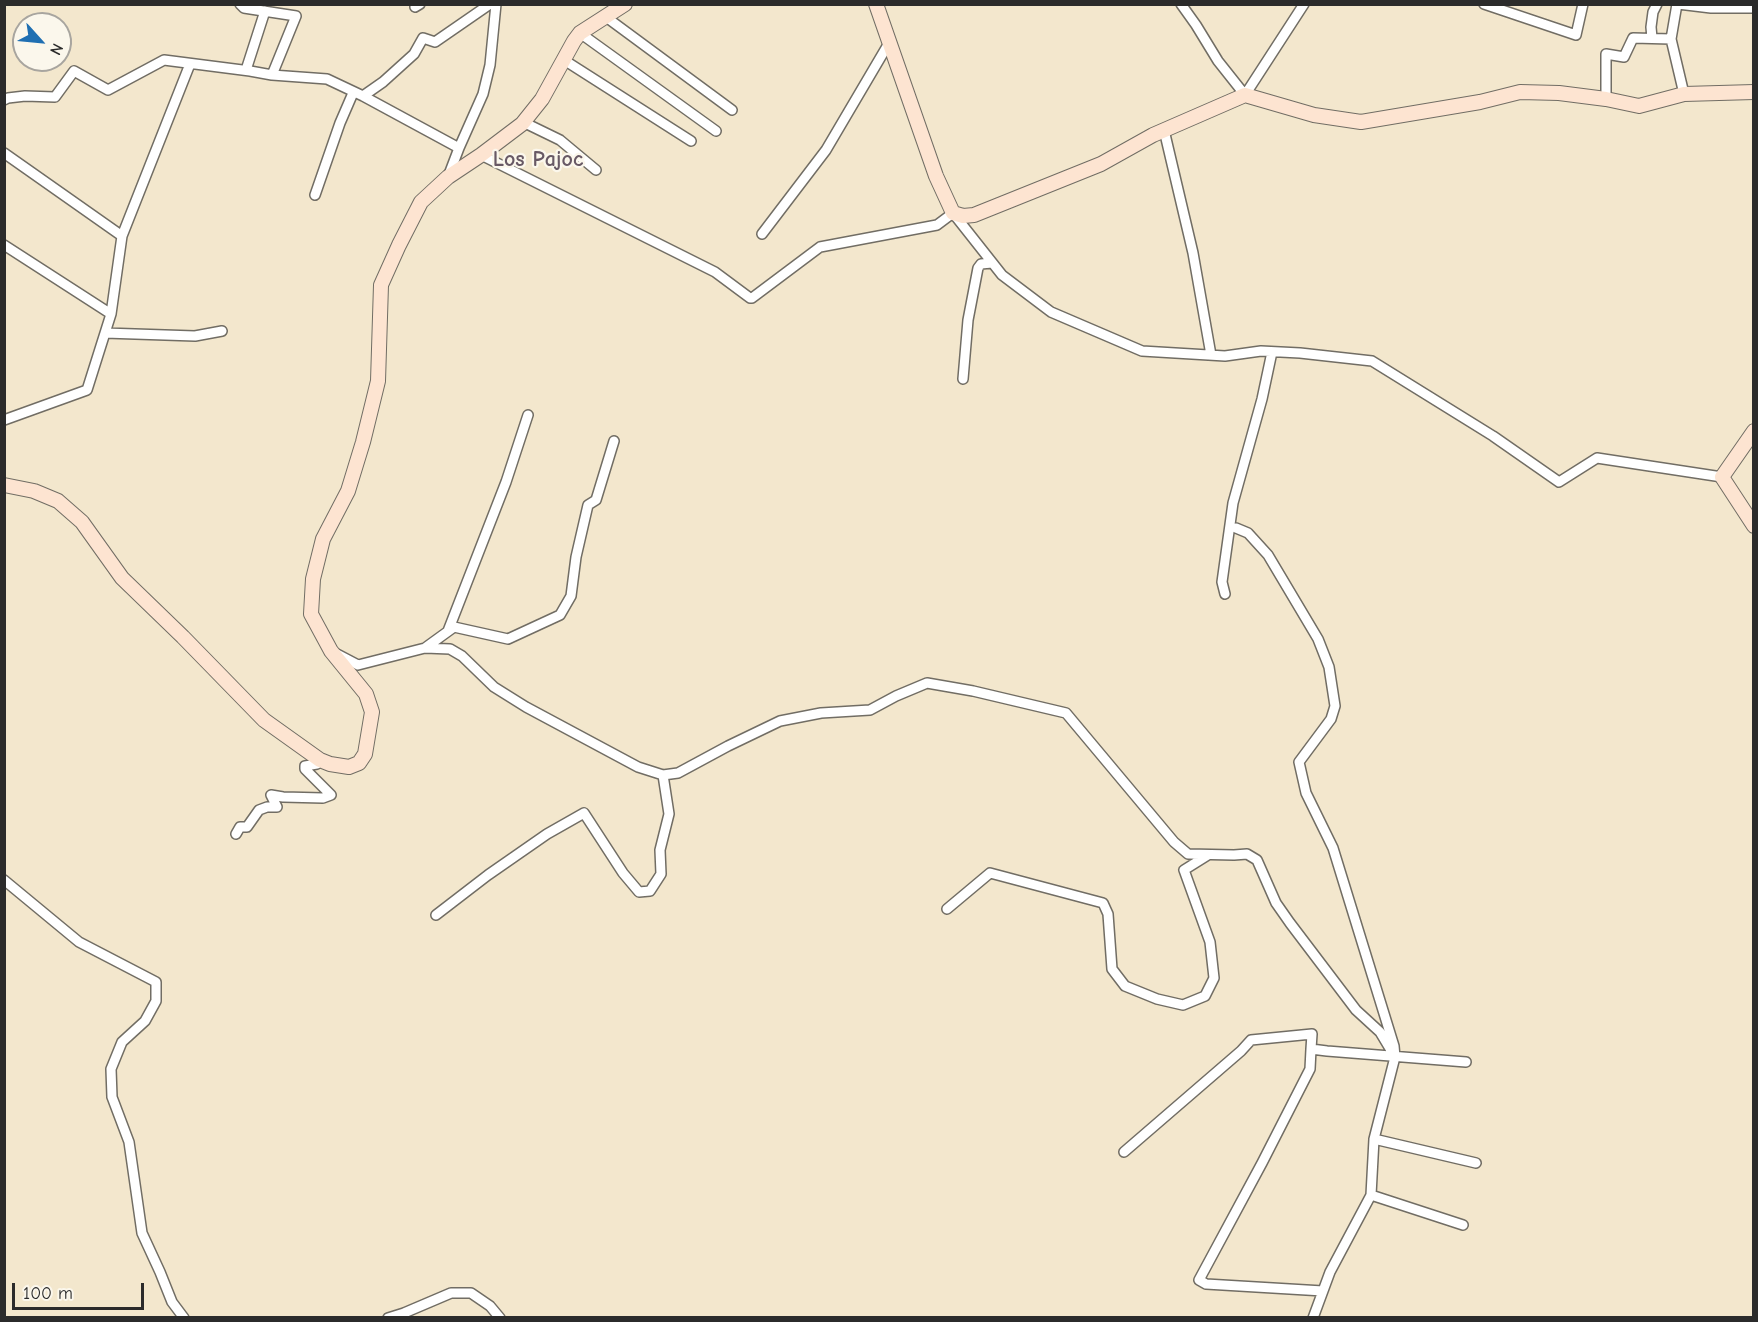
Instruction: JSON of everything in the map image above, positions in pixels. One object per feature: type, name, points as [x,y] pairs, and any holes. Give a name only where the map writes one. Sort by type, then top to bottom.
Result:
[{"type":"street","points":[[240,4],[243,8],[296,16],[272,75]]},
{"type":"street","points":[[315,195],[340,123],[358,95],[383,82],[414,54],[423,38],[435,42],[490,4]]},
{"type":"street","points":[[448,177],[483,94],[490,64],[496,4]]},
{"type":"street","points":[[4,485],[34,490],[58,501],[82,522],[122,578],[264,720],[320,760],[349,767],[359,763],[365,754],[372,712],[366,694],[331,651],[311,614],[313,579],[323,539],[348,491],[378,381],[381,285],[421,202],[448,177],[482,155],[523,122],[542,99],[580,33],[625,4]]},
{"type":"street","points":[[876,4],[936,176],[953,213],[1002,276],[1051,312],[1142,351],[1225,356],[1261,351],[1372,361],[1492,436],[1559,482],[1597,458],[1722,477],[1754,526]]},
{"type":"street","points":[[1181,4],[1218,61],[1245,94],[1314,115],[1361,122],[1480,102],[1520,92],[1559,93],[1639,106],[1684,94],[1754,92]]},
{"type":"street","points":[[953,213],[963,216],[974,215],[1101,164],[1164,130],[1245,94],[1304,4]]},
{"type":"street","points":[[1484,4],[1576,35],[1583,4]]},
{"type":"street","points":[[1652,39],[1653,12],[1657,4]]},
{"type":"street","points":[[1684,94],[1671,39],[1677,4],[1712,8],[1754,8]]},
{"type":"street","points":[[246,70],[265,11]]},
{"type":"street","points":[[606,17],[732,110]]},
{"type":"street","points":[[580,33],[716,131]]},
{"type":"street","points":[[1606,99],[1606,54],[1624,57],[1633,38],[1671,39]]},
{"type":"street","points":[[762,234],[826,150],[889,43]]},
{"type":"street","points":[[4,100],[25,96],[56,96],[74,71],[108,90],[164,60],[272,75],[327,79],[459,148]]},
{"type":"street","points":[[564,60],[691,141]]},
{"type":"street","points":[[4,420],[87,390],[111,314],[122,236],[190,64]]},
{"type":"street","points":[[523,122],[560,140],[596,170]]},
{"type":"street","points":[[1164,130],[1193,253],[1211,355]]},
{"type":"street","points":[[4,153],[122,236]]},
{"type":"street","points":[[482,155],[715,272],[750,298],[820,247],[937,225],[953,213]]},
{"type":"street","points":[[4,245],[111,314]]},
{"type":"street","points":[[963,378],[969,320],[978,268],[981,264],[992,263]]},
{"type":"street","points":[[105,333],[195,336],[222,331]]},
{"type":"street","points":[[1225,594],[1222,582],[1233,503],[1262,399],[1272,352]]},
{"type":"street","points":[[448,631],[493,518],[528,415]]},
{"type":"street","points":[[1722,477],[1754,431]]},
{"type":"street","points":[[425,648],[454,627],[508,639],[560,615],[571,596],[576,557],[588,505],[596,500],[614,441]]},
{"type":"street","points":[[1236,528],[1248,532],[1268,555],[1318,639],[1329,667],[1335,706],[1331,719],[1299,762],[1306,793],[1333,848],[1394,1046],[1395,1057],[1374,1139],[1371,1195],[1330,1272],[1313,1317]]},
{"type":"street","points":[[331,651],[358,665],[425,648],[450,649],[462,656],[494,687],[526,707],[638,767],[663,776],[678,773],[780,721],[821,713],[870,710],[927,683],[973,691],[1066,713],[1174,842],[1188,854],[1247,854],[1257,861],[1276,903],[1356,1010],[1380,1032],[1395,1057]]},
{"type":"street","points":[[236,834],[240,827],[247,827],[259,810],[277,807],[271,795],[323,798],[331,795],[305,770],[305,766],[317,764],[320,760]]},
{"type":"street","points":[[436,915],[547,834],[584,813],[622,873],[639,892],[650,891],[661,874],[660,850],[669,814],[663,776]]},
{"type":"street","points":[[947,909],[990,873],[1103,903],[1108,914],[1112,969],[1125,986],[1157,999],[1183,1005],[1205,996],[1214,978],[1210,942],[1184,870],[1209,854]]},
{"type":"street","points":[[4,880],[79,942],[156,982],[156,1000],[146,1021],[123,1042],[111,1069],[112,1097],[129,1142],[142,1233],[172,1302],[184,1317]]},
{"type":"street","points":[[1124,1152],[1242,1051],[1251,1040],[1312,1034],[1310,1069],[1199,1280],[1206,1284],[1323,1291]]},
{"type":"street","points":[[1311,1049],[1466,1062]]},
{"type":"street","points":[[1374,1139],[1476,1163]]},
{"type":"street","points":[[1371,1195],[1463,1225]]},
{"type":"street","points":[[388,1317],[404,1313],[451,1293],[471,1293],[490,1306],[500,1317]]},
{"type":"district","name":"Los Pajoc","points":[[538,160]]}]
